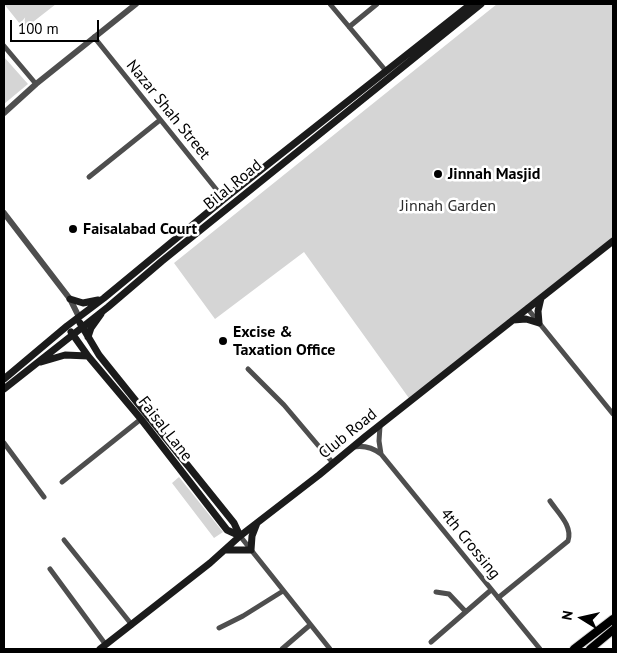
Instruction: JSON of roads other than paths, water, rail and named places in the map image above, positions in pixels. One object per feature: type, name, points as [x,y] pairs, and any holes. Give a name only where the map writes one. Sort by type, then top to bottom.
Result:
[{"type":"main road","name":"Bilal Road","points":[[4,379],[224,199],[472,4]]},
{"type":"main road","name":"Bilal Road","points":[[4,388],[108,307],[162,260],[481,4]]},
{"type":"main road","name":"Club Road","points":[[103,647],[240,536],[613,241]]},
{"type":"main road","points":[[70,299],[83,303],[104,298]]},
{"type":"main road","points":[[512,320],[526,320],[539,323],[540,298]]},
{"type":"main road","points":[[88,337],[97,319],[108,307]]},
{"type":"main road","name":"Faisal Lane","points":[[78,317],[99,355],[234,523],[240,536]]},
{"type":"main road","name":"Faisal Lane","points":[[67,326],[88,356],[141,419],[227,530],[240,536]]},
{"type":"main road","points":[[36,364],[66,355],[88,356]]},
{"type":"main road","points":[[225,550],[251,550],[252,536],[257,523]]},
{"type":"main road","points":[[574,649],[613,619]]},
{"type":"main road","points":[[593,648],[613,630]]},
{"type":"street","points":[[4,112],[136,4]]},
{"type":"street","points":[[330,4],[386,71]]},
{"type":"street","points":[[349,27],[377,4]]},
{"type":"street","name":"Nazar Shah Street","points":[[94,37],[224,199]]},
{"type":"street","points":[[4,46],[36,84]]},
{"type":"street","points":[[89,177],[160,120]]},
{"type":"street","points":[[4,213],[70,299],[78,317]]},
{"type":"street","points":[[527,308],[613,414]]},
{"type":"street","points":[[248,369],[284,405],[333,464]]},
{"type":"street","points":[[62,482],[141,419]]},
{"type":"street","points":[[380,426],[381,454]]},
{"type":"street","points":[[4,443],[44,497]]},
{"type":"street","points":[[353,447],[371,448],[381,454]]},
{"type":"street","name":"4th Crossing","points":[[381,454],[540,649]]},
{"type":"street","points":[[498,598],[568,541],[570,534],[568,526],[550,501]]},
{"type":"street","name":"Faisal Lane","points":[[240,536],[330,649]]},
{"type":"street","points":[[64,540],[132,625]]},
{"type":"street","points":[[50,569],[103,647]]},
{"type":"street","points":[[431,642],[492,590]]},
{"type":"street","points":[[219,628],[284,591]]},
{"type":"street","points":[[436,592],[449,594],[466,612]]},
{"type":"street","points":[[282,649],[310,625]]},
{"type":"place","name":"Jinnah Masjid","points":[[438,174]]},
{"type":"place","name":"Faisalabad Court","points":[[73,229]]},
{"type":"place","name":"Excise & Taxation Office","points":[[223,341]]},
{"type":"park label","name":"Jinnah Garden","points":[[448,206]]}]
